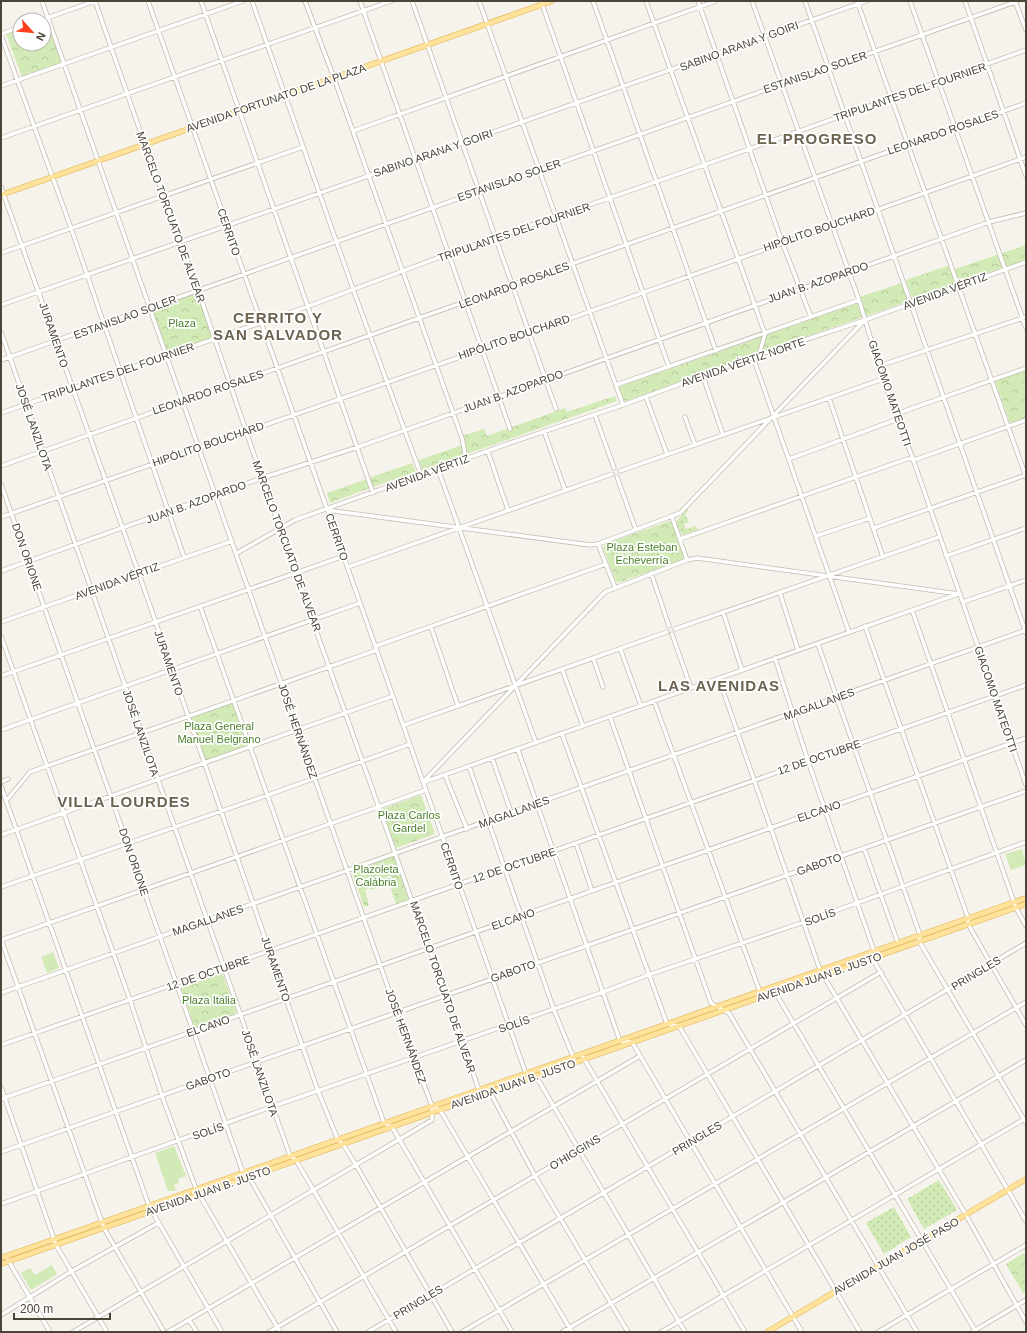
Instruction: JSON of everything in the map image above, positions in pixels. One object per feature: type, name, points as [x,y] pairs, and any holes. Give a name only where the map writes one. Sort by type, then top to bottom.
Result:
[{"type":"main road","name":"AVENIDA FORTUNATO DE LA PLAZA","points":[[2,195],[487,24],[541,3],[552,1]]},
{"type":"main road","name":"AVENIDA JUAN B. JUSTO","points":[[1,1258],[620,1041],[717,1006],[759,989],[820,970],[1026,898]]},
{"type":"main road","name":"AVENIDA JUAN B. JUSTO","points":[[1,1264],[1026,904]]},
{"type":"main road","name":"AVENIDA JUAN JOSÉ PASO","points":[[767,1332],[1026,1179]]},
{"type":"street","points":[[42,1],[46,12]]},
{"type":"street","points":[[52,17],[95,1]]},
{"type":"street","name":"MARCELO TORCUATO DE ALVEAR","points":[[95,1],[144,144],[198,290],[262,478],[380,807],[479,1090]]},
{"type":"street","name":"CERRITO","points":[[148,1],[526,1074]]},
{"type":"street","points":[[201,1],[374,492]]},
{"type":"street","points":[[1,86],[243,1]]},
{"type":"street","points":[[252,1],[352,289],[388,381],[404,430],[422,475]]},
{"type":"street","points":[[305,1],[436,364],[462,438],[466,459]]},
{"type":"street","points":[[360,1],[380,62],[510,429]]},
{"type":"street","points":[[1,138],[391,1]]},
{"type":"street","points":[[412,1],[556,409]]},
{"type":"street","points":[[479,1],[623,405]]},
{"type":"street","points":[[593,1],[716,351]]},
{"type":"street","points":[[646,1],[765,334],[759,355]]},
{"type":"street","points":[[698,1],[782,242],[811,317]]},
{"type":"street","points":[[353,131],[399,115],[446,96],[716,1]]},
{"type":"street","name":"GIACOMO MATEOTTI","points":[[752,1],[831,226],[859,300],[883,379],[913,459],[939,538],[963,602],[977,648],[1026,786]]},
{"type":"street","points":[[805,1],[1026,632]]},
{"type":"street","name":"SABINO ARANA Y GOIRI","points":[[1,305],[463,144],[812,20],[858,2],[866,1]]},
{"type":"street","points":[[910,1],[988,222],[1024,317],[1026,328]]},
{"type":"street","points":[[965,1],[1026,176]]},
{"type":"street","points":[[1016,1],[1026,30]]},
{"type":"street","name":"ESTANISLAO SOLER","points":[[1,360],[56,342],[150,307],[1016,1]]},
{"type":"street","points":[[858,2],[874,51],[1026,476],[874,528]]},
{"type":"street","points":[[541,3],[669,367]]},
{"type":"street","points":[[12,30],[1,34],[71,228],[184,557]]},
{"type":"street","points":[[52,30],[150,307]]},
{"type":"street","name":"TRIPULANTES DEL FOURNIER","points":[[1,413],[167,354],[309,306],[448,254],[704,166],[844,114],[987,66],[1026,50]]},
{"type":"street","name":"LEONARDO ROSALES","points":[[1,466],[1026,103]]},
{"type":"street","points":[[1,253],[303,146]]},
{"type":"street","name":"HIPÓLITO BOUCHARD","points":[[1,517],[436,364],[529,333],[643,291],[1026,157]]},
{"type":"street","name":"JURAMENTO","points":[[1,187],[2,195],[22,246],[139,574],[318,1091],[338,1140]]},
{"type":"street","name":"JUAN B. AZOPARDO","points":[[1,571],[262,478],[358,447],[606,357],[988,222],[1026,213]]},
{"type":"street","name":"AVENIDA VÉRTIZ","points":[[865,320],[1026,262]]},
{"type":"street","points":[[616,385],[859,300]]},
{"type":"street","name":"JOSÉ HERNÁNDEZ","points":[[150,307],[237,553],[248,589],[314,778],[397,1013],[432,1106]]},
{"type":"street","points":[[879,366],[1024,317]]},
{"type":"street","points":[[327,509],[590,545],[598,544],[672,518],[680,513],[865,320]]},
{"type":"street","name":"AVENIDA VÉRTIZ NORTE","points":[[623,405],[753,357],[865,320]]},
{"type":"street","name":"JOSÉ LANZILOTA","points":[[1,332],[206,921],[258,1062],[271,1107],[290,1156]]},
{"type":"street","points":[[753,357],[849,632]]},
{"type":"street","points":[[896,414],[1026,368]]},
{"type":"street","points":[[703,376],[723,435]]},
{"type":"street","points":[[614,468],[620,471],[883,379]]},
{"type":"street","points":[[646,397],[667,454]]},
{"type":"street","points":[[829,398],[883,557]]},
{"type":"street","name":"AVENIDA VÉRTIZ","points":[[237,553],[280,527],[466,459],[623,405]]},
{"type":"street","points":[[595,415],[614,468],[612,474]]},
{"type":"street","points":[[685,417],[695,445]]},
{"type":"street","points":[[788,459],[898,419]]},
{"type":"street","points":[[680,539],[907,459],[913,459],[1026,420]]},
{"type":"street","points":[[544,432],[565,490]]},
{"type":"street","points":[[488,452],[508,510]]},
{"type":"street","points":[[438,469],[486,607],[536,743]]},
{"type":"street","points":[[617,477],[620,474],[620,471]]},
{"type":"street","points":[[348,566],[612,474],[617,477],[636,530]]},
{"type":"street","name":"DON ORIONE","points":[[1,484],[243,1173]]},
{"type":"street","points":[[672,518],[687,560]]},
{"type":"street","points":[[816,536],[870,518]]},
{"type":"street","points":[[946,556],[1026,528]]},
{"type":"street","points":[[672,634],[675,629],[939,538]]},
{"type":"street","name":"AVENIDA VÉRTIZ","points":[[1,622],[232,541]]},
{"type":"street","points":[[598,544],[615,587]]},
{"type":"street","points":[[1,676],[344,556]]},
{"type":"street","points":[[423,782],[605,592],[687,560],[697,558],[830,575],[959,594]]},
{"type":"street","points":[[6,801],[28,774],[47,766],[282,685],[431,627],[606,564]]},
{"type":"street","points":[[651,573],[670,626],[675,629]]},
{"type":"street","points":[[963,602],[1026,580]]},
{"type":"street","points":[[780,593],[798,650]]},
{"type":"street","points":[[423,782],[518,750],[774,658],[959,594]]},
{"type":"street","points":[[1,730],[360,603]]},
{"type":"street","points":[[200,606],[384,1123],[392,1127],[512,1332]]},
{"type":"street","points":[[912,610],[996,853],[1016,908],[1026,926]]},
{"type":"street","points":[[723,612],[742,670]]},
{"type":"street","points":[[667,632],[670,626]]},
{"type":"street","points":[[865,626],[933,824],[968,918],[968,924],[1026,1025]]},
{"type":"street","points":[[431,627],[458,706]]},
{"type":"street","points":[[404,725],[667,632],[672,634],[691,688]]},
{"type":"street","name":"MAGALLANES","points":[[1,993],[837,697],[1026,632]]},
{"type":"street","points":[[1,636],[196,1189],[280,1332]]},
{"type":"street","points":[[818,644],[904,887],[920,935],[919,942],[998,1076],[1025,1118],[1026,1123]]},
{"type":"street","points":[[620,648],[641,706]]},
{"type":"street","points":[[593,658],[603,686]]},
{"type":"street","points":[[774,658],[808,762],[874,951],[872,958],[1026,1221]]},
{"type":"street","points":[[562,668],[583,726]]},
{"type":"street","points":[[719,679],[772,828],[820,970],[966,1215],[1026,1322]]},
{"type":"street","name":"12 DE OCTUBRE","points":[[1,1045],[1026,685]]},
{"type":"street","points":[[1,835],[347,714],[393,696]]},
{"type":"street","points":[[654,701],[759,989],[775,992],[974,1331],[1026,1300]]},
{"type":"street","points":[[610,717],[711,1003],[729,1013],[917,1332]]},
{"type":"street","points":[[562,734],[667,1024],[679,1026],[860,1332]]},
{"type":"street","name":"ELCANO","points":[[3,1099],[1026,738]]},
{"type":"street","points":[[1,887],[32,875],[174,828],[410,744]]},
{"type":"street","points":[[518,750],[620,1041],[632,1042],[802,1332]]},
{"type":"street","points":[[492,758],[511,812]]},
{"type":"street","points":[[469,766],[554,1010],[575,1062]]},
{"type":"street","points":[[445,774],[467,828]]},
{"type":"street","points":[[1,782],[8,779]]},
{"type":"street","points":[[1,786],[114,1112],[151,1211],[222,1332]]},
{"type":"street","points":[[164,1332],[114,1248],[104,1228],[1,939],[426,790]]},
{"type":"street","name":"GABOTO","points":[[1,1152],[1026,791]]},
{"type":"street","name":"SOLÍS","points":[[1,1204],[226,1125],[271,1107],[554,1010],[695,958],[742,944],[904,887],[1026,842]]},
{"type":"street","points":[[576,843],[592,891]]},
{"type":"street","points":[[864,848],[898,943]]},
{"type":"street","name":"PRINGLES","points":[[368,1332],[1026,943]]},
{"type":"street","name":"O'HIGGINS","points":[[269,1332],[881,972]]},
{"type":"street","points":[[462,1332],[1026,1002]]},
{"type":"street","points":[[582,1054],[744,1332]]},
{"type":"street","points":[[168,1332],[640,1056]]},
{"type":"street","points":[[562,1332],[1026,1060]]},
{"type":"street","points":[[526,1074],[536,1076],[685,1332]]},
{"type":"street","points":[[1,1087],[3,1099],[22,1145],[56,1245],[107,1332]]},
{"type":"street","points":[[479,1090],[490,1092],[535,1176],[628,1332]]},
{"type":"street","points":[[73,1332],[226,1240],[432,1120],[432,1106],[440,1110],[572,1332]]},
{"type":"street","points":[[661,1332],[1025,1118]]},
{"type":"street","points":[[338,1140],[343,1144],[356,1165],[407,1251],[430,1295],[452,1332]]},
{"type":"street","points":[[290,1156],[296,1160],[396,1332]]},
{"type":"street","points":[[243,1173],[249,1177],[337,1332]]},
{"type":"street","points":[[1,1315],[72,1272],[158,1223]]},
{"type":"street","points":[[878,1332],[1026,1245]]},
{"type":"street","points":[[7,1256],[29,1298],[50,1332]]},
{"type":"street","points":[[189,1320],[197,1332]]},
{"type":"green space","points":[[52,30],[63,62],[22,77],[13,52],[52,52]]},
{"type":"green space","points":[[12,32],[12,50],[6,34]]},
{"type":"green space","points":[[1026,245],[1026,260],[959,283],[955,269]]},
{"type":"green space","points":[[950,265],[957,284],[913,300],[906,280]]},
{"type":"green space","points":[[902,283],[909,301],[762,352],[766,335],[861,302],[859,297]]},
{"type":"green space","name":"Plaza","points":[[198,290],[214,338],[167,354],[150,307]]},
{"type":"green space","points":[[762,337],[757,354],[623,402],[618,387]]},
{"type":"green space","points":[[1026,370],[1026,418],[1010,423],[995,381]]},
{"type":"green space","points":[[615,396],[617,401],[467,454],[462,436],[484,429],[487,436],[565,408],[567,412]]},
{"type":"green space","points":[[462,445],[463,455],[422,470],[419,460]]},
{"type":"green space","points":[[412,463],[416,472],[373,487],[369,478]]},
{"type":"green space","points":[[367,479],[370,488],[330,503],[327,493]]},
{"type":"green space","points":[[687,509],[688,511],[685,515],[689,522],[684,524],[686,529],[696,526],[698,530],[682,535],[676,522]]},
{"type":"green space","name":"Plaza Esteban Echeverría","points":[[670,521],[684,557],[683,560],[617,583],[603,548],[605,544]]},
{"type":"green space","name":"Plaza General Manuel Belgrano","points":[[234,701],[251,748],[204,764],[188,717]]},
{"type":"green space","name":"Plaza Carlos Gardel","points":[[421,795],[435,834],[396,848],[382,809]]},
{"type":"green space","points":[[1022,849],[1026,865],[1011,870],[1005,854]]},
{"type":"green space","name":"Plazoleta Calábria","points":[[394,856],[410,900],[396,904],[389,883],[371,890],[370,888],[365,890],[369,905],[364,907],[352,871]]},
{"type":"green space","points":[[53,952],[59,968],[47,973],[41,957]]},
{"type":"green space","name":"Plaza Italia","points":[[222,973],[237,1013],[195,1028],[181,988]]},
{"type":"green space","points":[[174,1146],[186,1176],[178,1179],[179,1183],[174,1185],[176,1191],[168,1191],[155,1153]]},
{"type":"green space","points":[[939,1180],[957,1210],[924,1229],[907,1199]]},
{"type":"green space","points":[[894,1207],[911,1237],[884,1254],[866,1223]]},
{"type":"green space","points":[[1024,1253],[1026,1256],[1026,1291],[1023,1293],[1006,1264]]},
{"type":"green space","points":[[52,1265],[57,1274],[31,1290],[21,1273],[30,1268],[35,1275]]},
{"type":"district","name":"EL PROGRESO","points":[[817,139]]},
{"type":"district","name":"CERRITO Y SAN SALVADOR","points":[[278,326]]},
{"type":"district","name":"LAS AVENIDAS","points":[[719,686]]},
{"type":"district","name":"VILLA LOURDES","points":[[124,802]]}]
